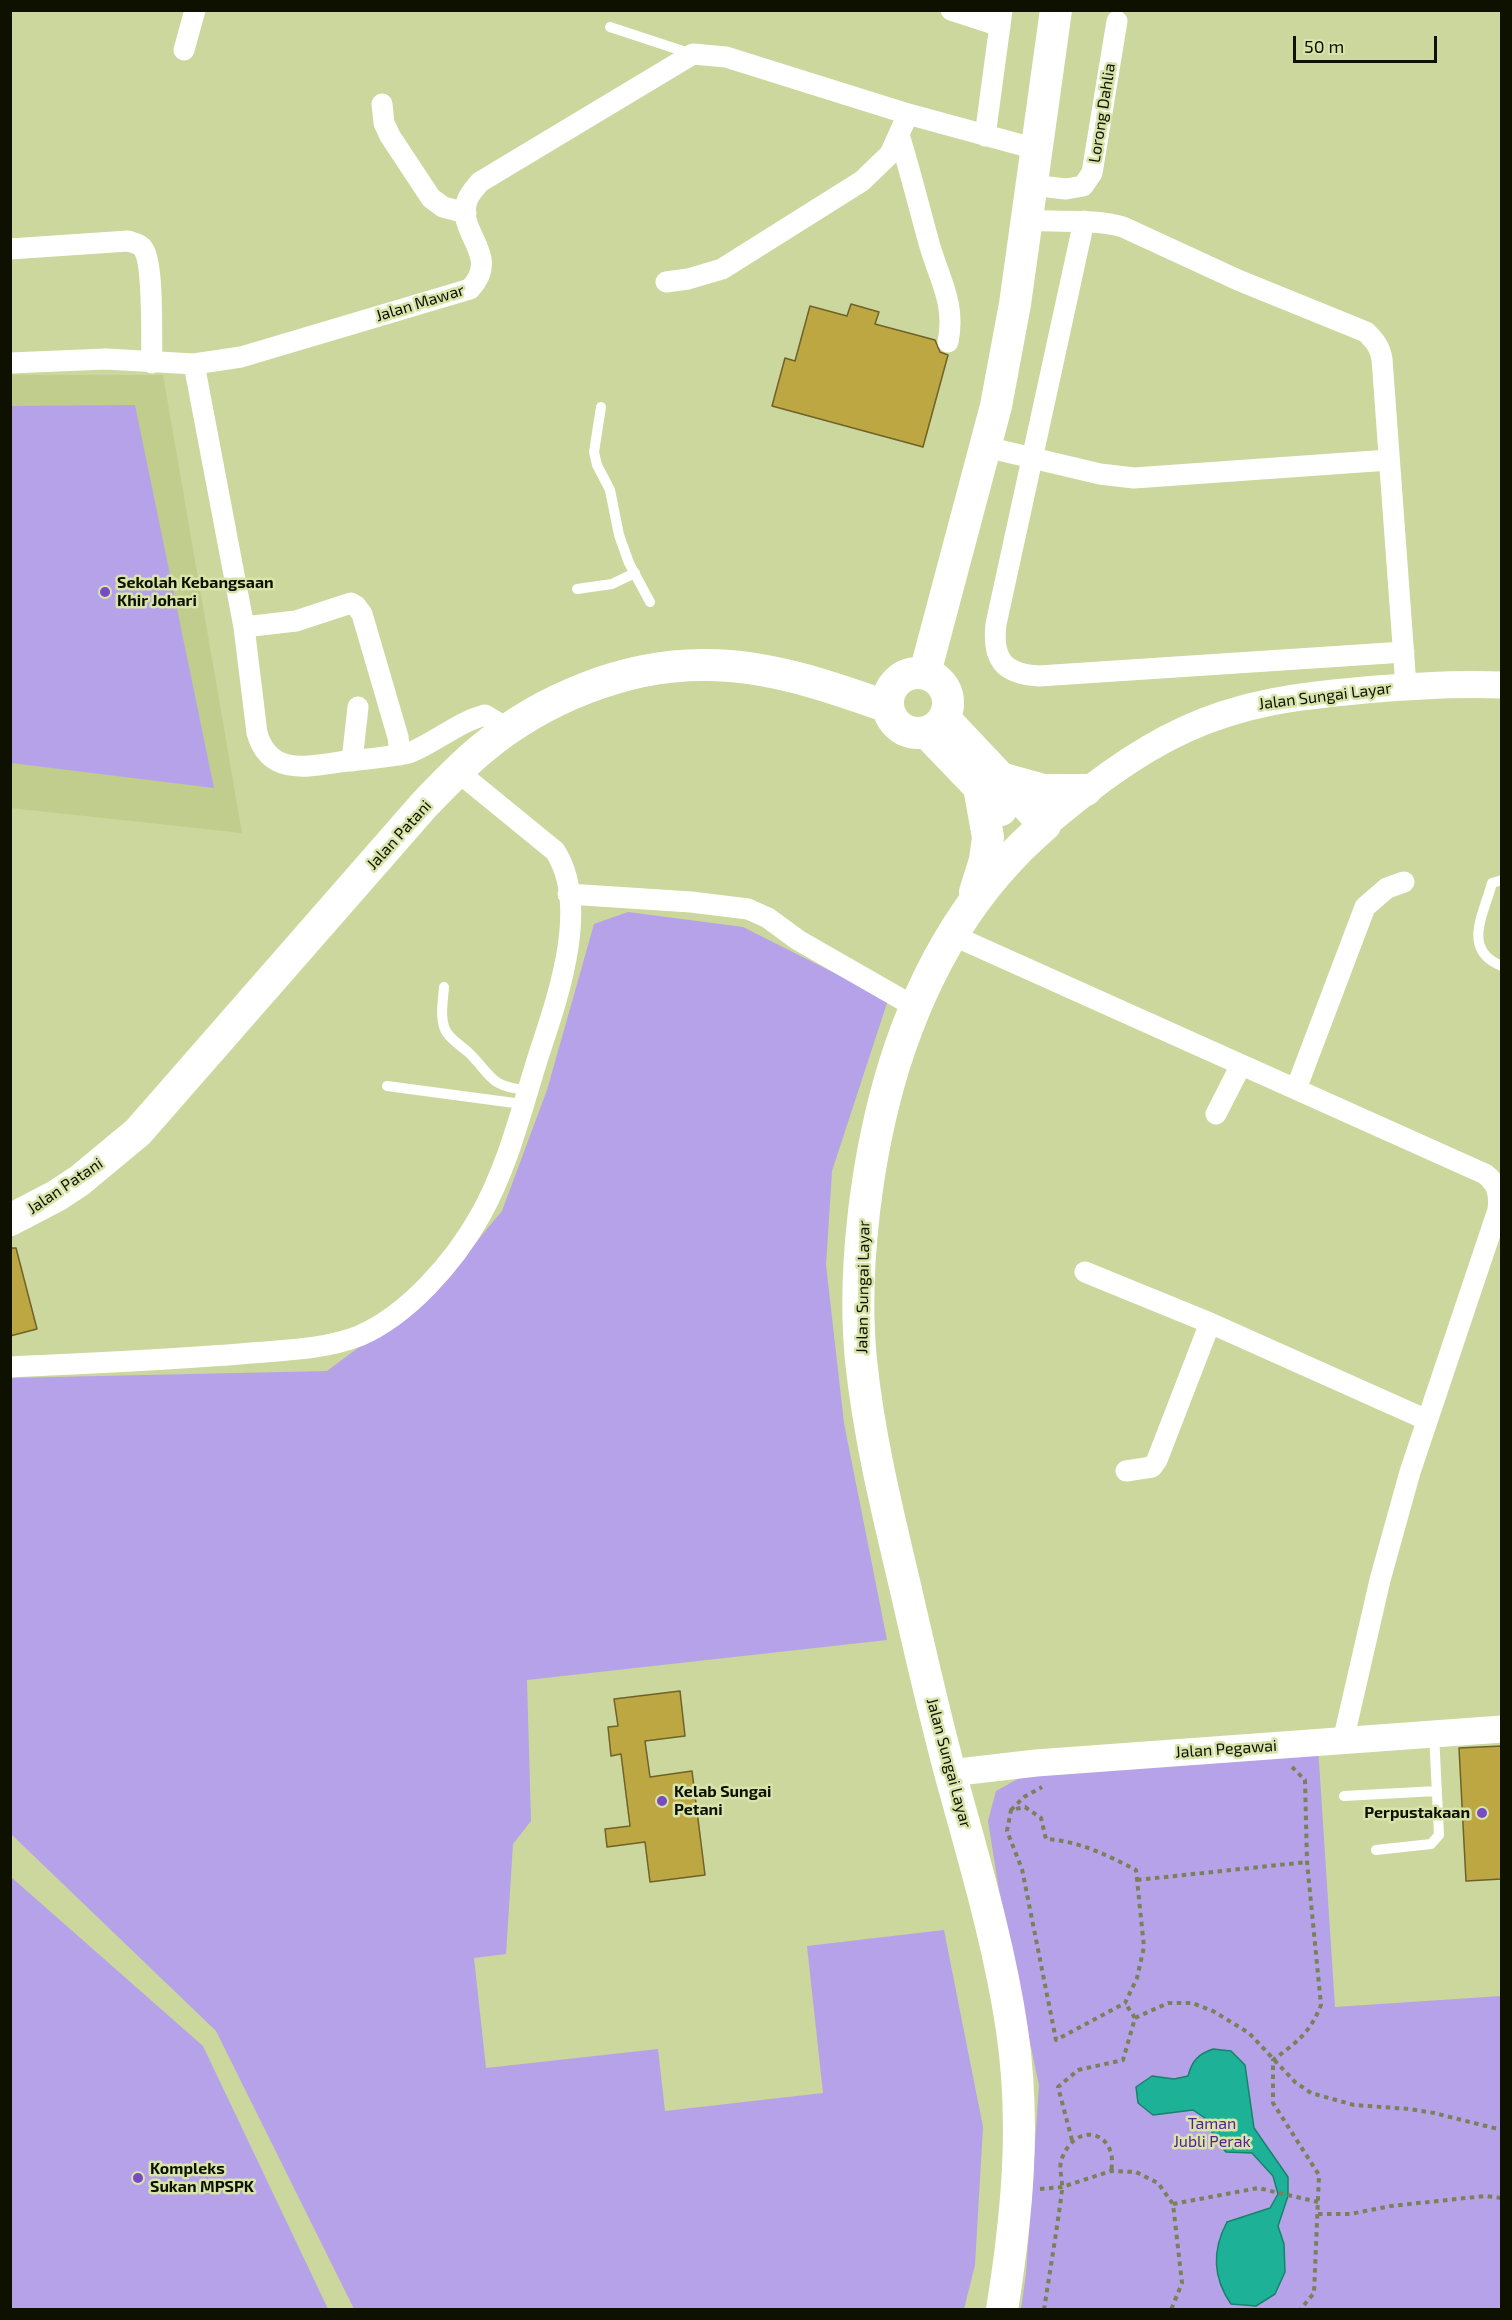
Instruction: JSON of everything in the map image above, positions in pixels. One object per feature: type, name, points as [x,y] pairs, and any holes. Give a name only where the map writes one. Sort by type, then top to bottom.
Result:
[{"type":"main road","points":[[925,673],[986,447],[1015,304],[1056,10]]},
{"type":"main road","name":"Jalan Patani","points":[[10,1220],[79,1181],[138,1132],[410,821],[457,771],[508,729],[584,689],[643,672],[680,666],[704,665],[780,674],[888,706]]},
{"type":"main road","points":[[912,673],[925,673],[935,677],[946,690],[949,702],[935,725],[912,732],[899,726],[890,714],[888,706],[892,688],[901,678],[912,673]]},
{"type":"main road","points":[[935,725],[1037,832]]},
{"type":"main road","points":[[989,782],[1043,790],[1086,790]]},
{"type":"main road","points":[[972,902],[985,860],[988,837],[989,782]]},
{"type":"main road","name":"Jalan Sungai Layar","points":[[1002,2310],[1018,2191],[1021,2129],[1012,2028],[992,1930],[950,1773],[872,1441],[861,1355],[860,1281],[868,1184],[889,1081],[915,1007],[952,935],[972,902],[1037,832]]},
{"type":"street","points":[[184,50],[195,10]]},
{"type":"street","points":[[951,10],[1001,18],[985,136]]},
{"type":"street","name":"Lorong Dahlia","points":[[1031,185],[1066,189],[1083,186],[1092,173],[1117,21]]},
{"type":"street","points":[[382,104],[384,123],[390,136],[431,198],[443,207],[466,213],[468,198],[480,182],[693,54],[726,57],[908,114],[1036,149]]},
{"type":"street","points":[[666,282],[688,279],[722,269],[862,181],[885,160],[908,114]]},
{"type":"street","points":[[899,135],[935,264],[950,306],[951,328],[948,342]]},
{"type":"street","name":"Jalan Mawar","points":[[10,363],[106,358],[152,363],[194,364],[241,357],[470,289],[479,278],[482,262],[466,213]]},
{"type":"street","points":[[1027,220],[1068,223],[1106,222],[1124,226],[1238,280],[1366,332],[1376,341],[1381,351],[1406,686]]},
{"type":"street","points":[[1084,221],[1011,550],[994,642],[999,657],[1006,666],[1017,672],[1039,676],[1404,652]]},
{"type":"street","points":[[10,249],[128,241],[141,245],[145,252],[150,289],[152,363]]},
{"type":"street","points":[[194,364],[244,627],[257,734],[261,748],[269,756],[291,766],[303,767],[400,755],[422,748],[473,718],[485,715],[508,729]]},
{"type":"street","points":[[986,447],[1100,474],[1134,478],[1389,460]]},
{"type":"street","points":[[244,627],[296,621],[351,603],[356,606],[362,614],[398,737],[400,755]]},
{"type":"street","name":"Jalan Sungai Layar","points":[[1037,832],[1086,790],[1165,739],[1207,720],[1256,704],[1325,693],[1406,686],[1502,686]]},
{"type":"street","points":[[352,760],[358,707]]},
{"type":"street","points":[[10,1367],[273,1351],[336,1343],[372,1329],[429,1284],[465,1240],[480,1216],[499,1177],[565,969],[568,947],[568,894],[566,874],[555,851],[457,771]]},
{"type":"street","points":[[1296,1089],[1365,907],[1387,888],[1404,882]]},
{"type":"street","points":[[568,894],[691,902],[748,909],[768,918],[798,940],[915,1007]]},
{"type":"street","points":[[952,935],[1485,1174],[1500,1193],[1493,1228],[1426,1420],[1380,1580],[1343,1741]]},
{"type":"street","points":[[1216,1114],[1241,1065]]},
{"type":"street","points":[[1085,1272],[1210,1323],[1426,1420]]},
{"type":"street","points":[[1126,1472],[1152,1467],[1157,1460],[1210,1323]]},
{"type":"street","name":"Jalan Pegawai","points":[[950,1773],[1036,1763],[1502,1729]]},
{"type":"lane","points":[[610,27],[693,54]]},
{"type":"lane","points":[[600,407],[594,452],[597,465],[610,490],[619,535],[650,602]]},
{"type":"lane","points":[[577,589],[612,584],[635,573]]},
{"type":"lane","points":[[1502,880],[1492,883],[1476,940],[1482,954],[1502,966]]},
{"type":"lane","points":[[444,987],[443,1022],[447,1033],[493,1080],[525,1097]]},
{"type":"lane","points":[[387,1086],[525,1097]]},
{"type":"lane","points":[[1376,1850],[1431,1844],[1439,1835],[1434,1734]]},
{"type":"lane","points":[[1344,1796],[1437,1791]]},
{"type":"path","points":[[1273,2060],[1297,2042],[1313,2024],[1321,2005],[1307,1862],[1305,1780],[1293,1767],[1284,1766]]},
{"type":"path","points":[[1011,1809],[1025,1807],[1041,1818],[1046,1839],[1065,1840],[1106,1854],[1136,1870],[1144,1947],[1137,1978],[1125,2003],[1056,2040],[1022,1869],[1007,1831],[1011,1809],[1023,1797],[1041,1787],[1052,1786]]},
{"type":"path","points":[[1137,1880],[1307,1862]]},
{"type":"path","points":[[1072,2140],[1059,2087],[1078,2070],[1123,2060],[1134,2018],[1125,2003]]},
{"type":"path","points":[[1134,2018],[1168,2003],[1192,2003],[1213,2011],[1249,2033],[1295,2082],[1311,2093],[1354,2105],[1434,2113],[1502,2130]]},
{"type":"path","points":[[1273,2060],[1273,2103],[1319,2175],[1314,2293],[1300,2310]]},
{"type":"path","points":[[1044,2310],[1062,2187],[1061,2160],[1072,2140],[1082,2134],[1102,2139],[1112,2156],[1111,2171]]},
{"type":"path","points":[[1018,2191],[1062,2187],[1111,2171],[1136,2172],[1151,2178],[1164,2189],[1173,2204],[1182,2283],[1171,2310]]},
{"type":"path","points":[[1173,2204],[1258,2188],[1318,2202]]},
{"type":"path","points":[[1317,2214],[1350,2214],[1391,2206],[1485,2196],[1502,2198]]},
{"type":"shaded area","name":"Sekolah Kebangsaan Khir Johari","points":[[11,375],[163,375],[242,833],[11,808]]},
{"type":"green space","name":"Sekolah Kebangsaan Khir Johari","points":[[135,405],[214,788],[11,763],[11,406]]},
{"type":"green space","points":[[628,912],[743,927],[888,1000],[832,1171],[826,1265],[844,1423],[887,1640],[527,1680],[531,1821],[513,1844],[506,1954],[474,1958],[486,2068],[658,2049],[665,2111],[823,2093],[807,1946],[944,1930],[983,2127],[975,2265],[964,2309],[354,2309],[216,2031],[11,1834],[10,1378],[327,1371],[437,1289],[502,1211],[547,1090],[594,924]]},
{"type":"green space","name":"Taman Jubli Perak","points":[[1318,1747],[1335,2007],[1501,1996],[1501,2309],[1021,2309],[1026,2274],[1039,2086],[999,1890],[988,1821],[996,1791],[1025,1775]]},
{"type":"green space","name":"Kompleks Sukan MPSPK","points":[[11,1877],[203,2046],[328,2309],[11,2309]]},
{"type":"water","points":[[1213,2049],[1231,2051],[1245,2065],[1254,2128],[1288,2177],[1288,2196],[1278,2226],[1284,2244],[1285,2272],[1275,2294],[1256,2306],[1231,2304],[1218,2274],[1217,2253],[1227,2222],[1270,2208],[1278,2194],[1273,2176],[1252,2153],[1226,2152],[1214,2138],[1208,2120],[1193,2110],[1153,2115],[1138,2103],[1136,2087],[1152,2076],[1174,2079],[1188,2076],[1196,2059]]},
{"type":"building","points":[[851,304],[879,312],[875,324],[935,340],[940,352],[948,355],[923,447],[772,406],[785,358],[795,361],[810,306],[847,316]]},
{"type":"building","points":[[10,1248],[16,1248],[37,1329],[10,1336]]},
{"type":"building","name":"Kelab Sungai Petani","points":[[680,1691],[685,1736],[645,1741],[650,1777],[692,1771],[705,1875],[650,1882],[645,1842],[607,1847],[605,1829],[630,1826],[621,1754],[611,1756],[608,1727],[618,1726],[614,1699]]},
{"type":"building","name":"Perpustakaan","points":[[1502,1746],[1502,1879],[1466,1881],[1459,1748]]},
{"type":"place","name":"Sekolah Kebangsaan Khir Johari","points":[[105,592]]},
{"type":"place","name":"Kelab Sungai Petani","points":[[662,1801]]},
{"type":"place","name":"Perpustakaan","points":[[1482,1813]]},
{"type":"place","name":"Kompleks Sukan MPSPK","points":[[138,2178]]}]
